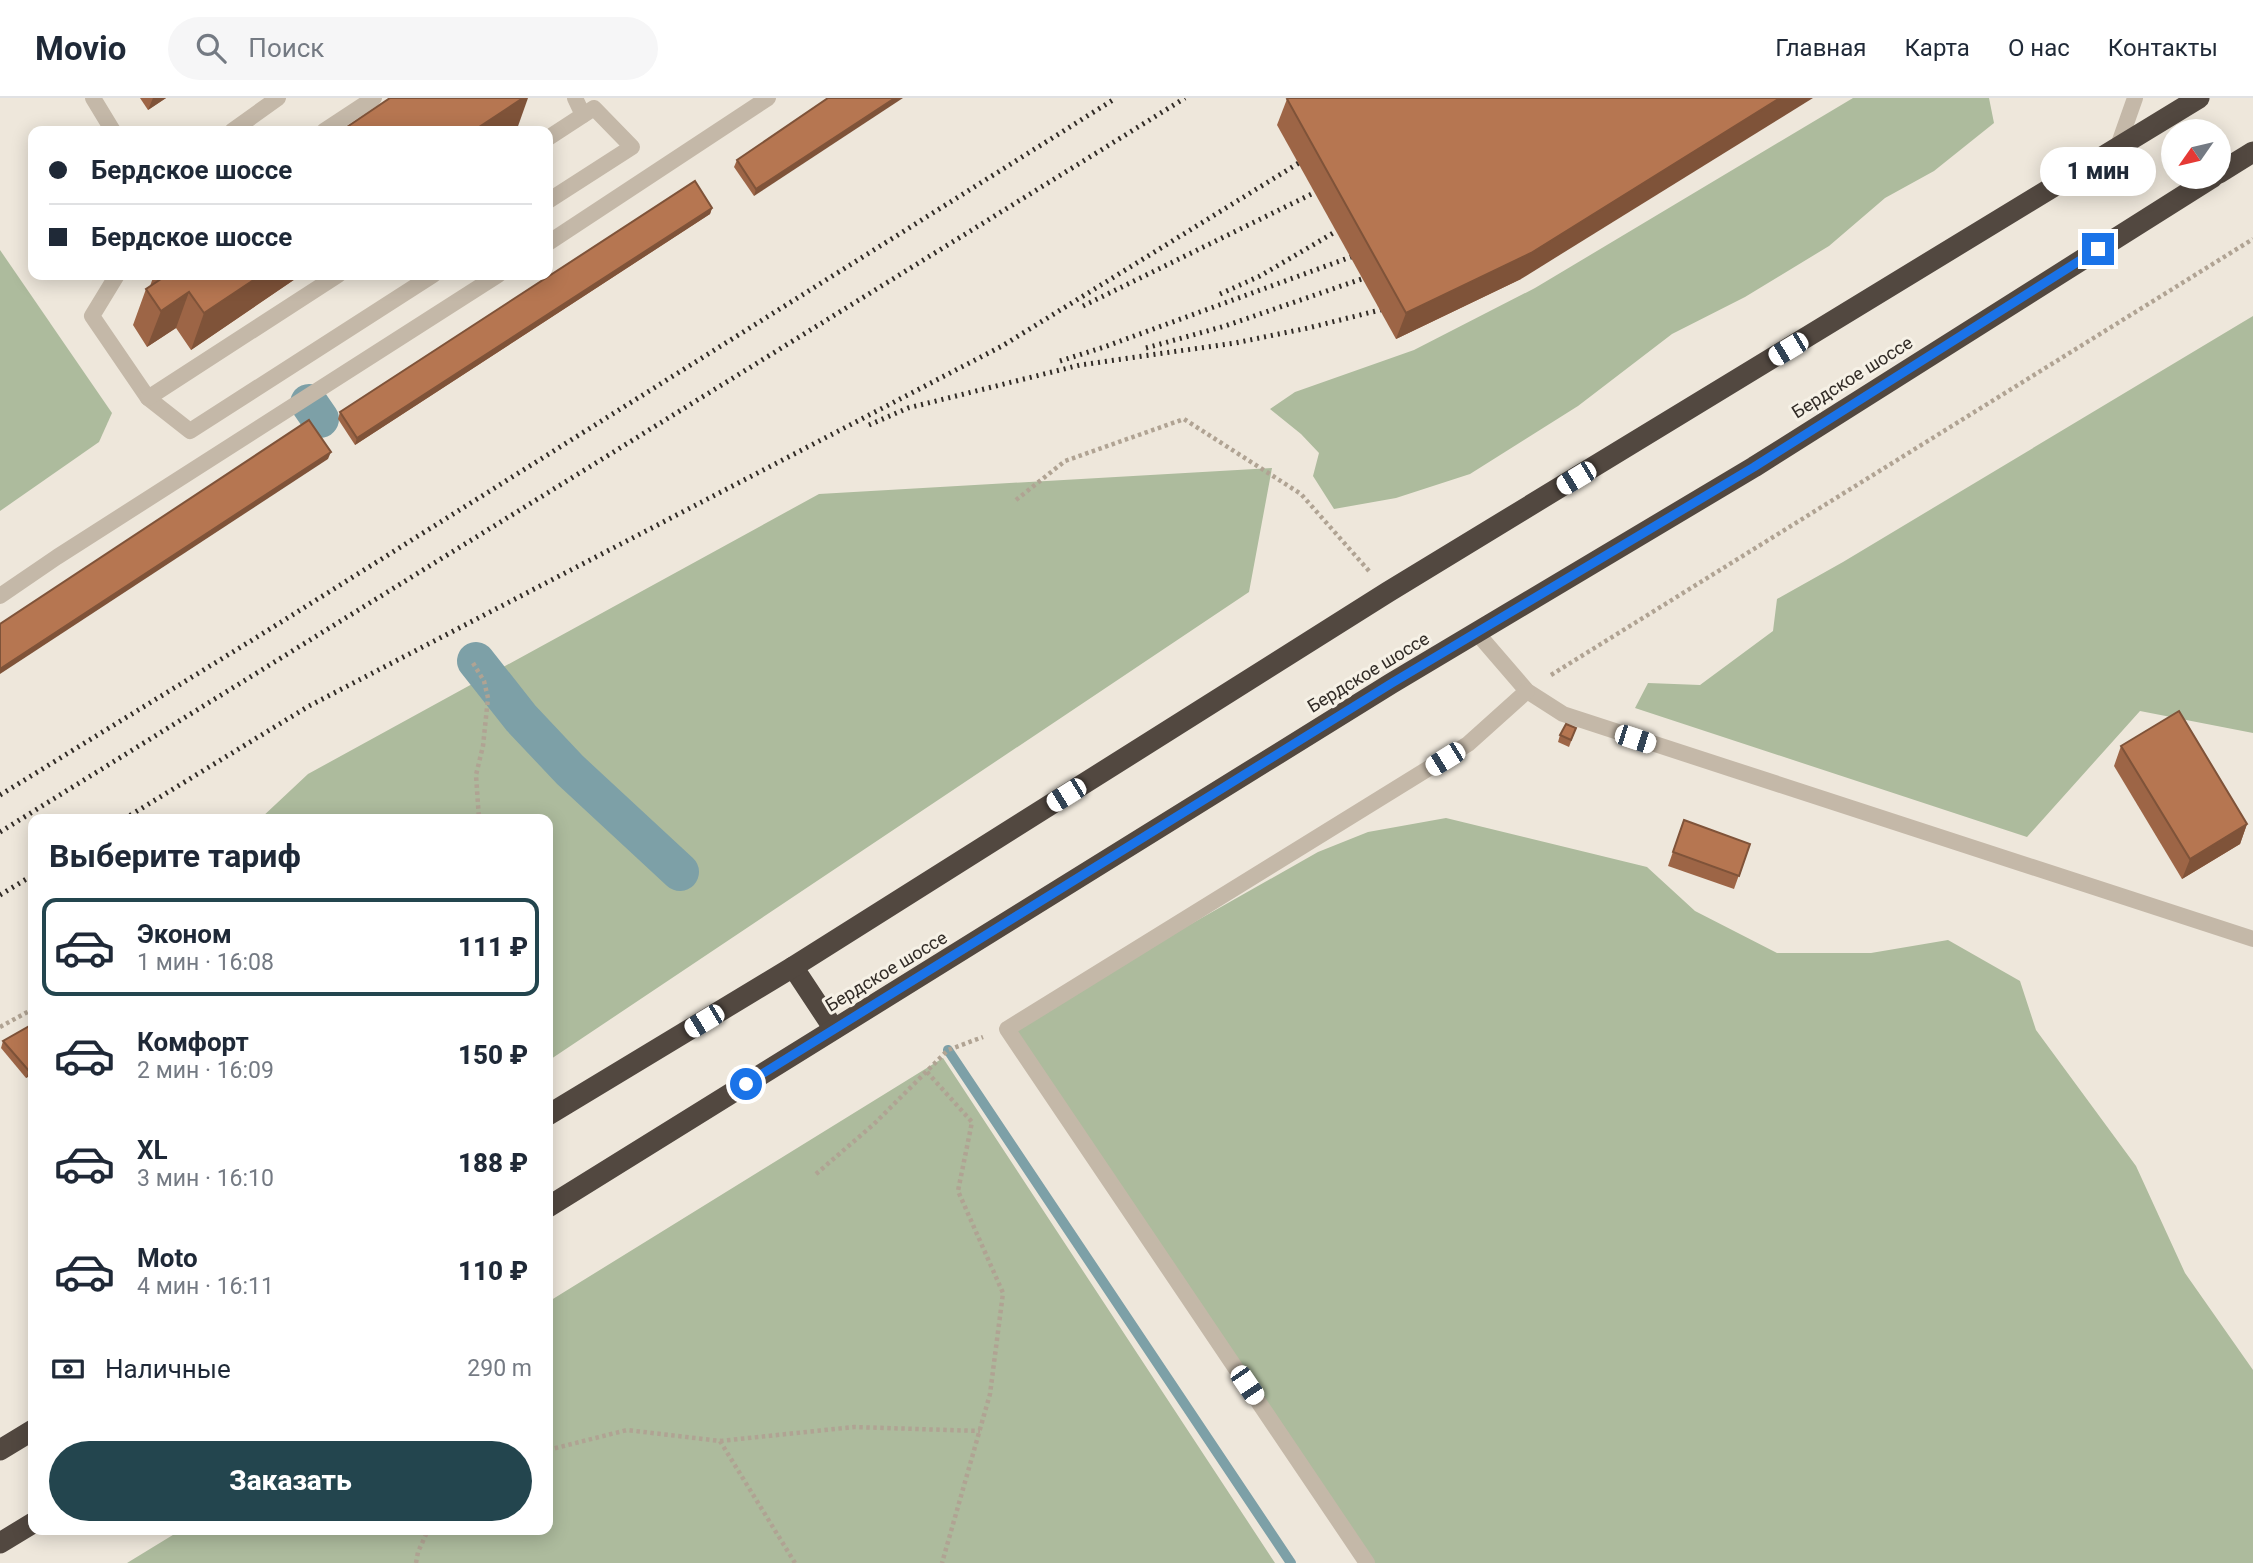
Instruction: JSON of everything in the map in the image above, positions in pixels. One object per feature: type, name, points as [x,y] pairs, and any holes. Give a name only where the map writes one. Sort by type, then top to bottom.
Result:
[{"type":"highway","points":[[553,1112],[793,967],[1388,592],[2199,98]]},
{"type":"highway","points":[[2231,166],[2253,152]]},
{"type":"highway","name":"Бердское шоссе","points":[[553,1204],[1380,690],[1766,459],[2194,189]]},
{"type":"highway","points":[[793,967],[834,1029]]},
{"type":"highway","points":[[0,1450],[28,1433]]},
{"type":"highway","points":[[0,1543],[28,1526]]},
{"type":"lane","points":[[93,98],[110,126]]},
{"type":"lane","points":[[239,126],[278,98]]},
{"type":"lane","points":[[332,126],[374,98]]},
{"type":"lane","points":[[575,98],[583,115]]},
{"type":"lane","points":[[553,240],[768,98]]},
{"type":"lane","points":[[2117,149],[2134,98]]},
{"type":"lane","points":[[553,135],[594,108],[632,146],[553,198]]},
{"type":"lane","points":[[114,280],[92,316],[148,398],[190,431],[425,280]]},
{"type":"lane","points":[[148,398],[330,280]]},
{"type":"lane","points":[[0,596],[490,280]]},
{"type":"lane","points":[[1477,633],[1527,691],[1563,714],[2253,939]]},
{"type":"lane","points":[[1367,1563],[1007,1029],[1468,744],[1527,691]]},
{"type":"path","points":[[1527,691],[2253,239]]},
{"type":"path","points":[[1016,499],[1065,461],[1184,419],[1301,494],[1388,592]]},
{"type":"path","points":[[472,663],[484,681],[488,698],[483,746],[476,775],[479,814]]},
{"type":"path","points":[[0,1027],[28,1012]]},
{"type":"path","points":[[816,1174],[874,1124],[948,1050],[1007,1029]]},
{"type":"path","points":[[927,1072],[972,1122],[958,1191],[1003,1293],[990,1394],[942,1563]]},
{"type":"path","points":[[553,1449],[627,1430],[720,1441],[854,1427],[980,1431]]},
{"type":"path","points":[[720,1441],[795,1563]]},
{"type":"path","points":[[416,1563],[426,1535]]},
{"type":"green space","points":[[1853,98],[1989,98],[1994,123],[1934,171],[1885,198],[1829,246],[1745,297],[1672,334],[1578,406],[1470,474],[1396,498],[1334,509],[1313,476],[1319,453],[1301,434],[1270,409],[1295,392],[1414,350],[1535,288]]},
{"type":"green space","points":[[0,250],[112,413],[99,442],[0,511]]},
{"type":"green space","points":[[2253,316],[2253,733],[2140,711],[2027,837],[1635,708],[1648,683],[1700,685],[1773,631],[1777,599]]},
{"type":"green space","points":[[1272,468],[1249,592],[553,1058],[553,814],[265,814],[308,774],[819,494]]},
{"type":"green space","points":[[1446,818],[1647,867],[1695,911],[1777,953],[1871,953],[1948,940],[2020,981],[2036,1030],[2136,1166],[2185,1273],[2253,1370],[2253,1563],[1363,1563],[1011,1026],[1318,852],[1368,832]]},
{"type":"green space","points":[[943,1058],[1275,1563],[127,1563],[173,1535],[553,1535],[553,1299]]},
{"type":"building","points":[[390,98],[523,98],[481,126],[348,126]]},
{"type":"building","points":[[828,98],[895,98],[756,189],[737,160]]},
{"type":"building","points":[[1780,98],[1531,253],[1406,313],[1287,99]]},
{"type":"building","points":[[695,181],[712,208],[357,438],[340,412],[543,280],[553,280],[553,273]]},
{"type":"building","points":[[160,280],[254,280],[204,313],[189,292],[161,311],[146,289]]},
{"type":"building","points":[[309,420],[331,452],[0,669],[0,624]]},
{"type":"building","points":[[2179,711],[2247,824],[2190,859],[2121,746]]},
{"type":"building","points":[[1566,724],[1576,728],[1571,740],[1560,735]]},
{"type":"building","points":[[1684,820],[1750,844],[1739,876],[1673,852]]},
{"type":"building","points":[[28,1027],[28,1070],[3,1041]]},
{"type":"waterway","points":[[309,403],[320,419]]},
{"type":"waterway","points":[[476,661],[521,718],[570,770],[680,872]]},
{"type":"waterway","points":[[948,1050],[1291,1563]]},
{"type":"railway","points":[[0,795],[262,634],[1116,98]]},
{"type":"railway","points":[[29,814],[1185,98]]},
{"type":"railway","points":[[132,814],[309,706],[1002,346],[1315,153]]},
{"type":"railway","points":[[1083,306],[1332,184]]},
{"type":"railway","points":[[1220,294],[1260,276],[1352,222]]},
{"type":"railway","points":[[1060,361],[1370,250]]},
{"type":"railway","points":[[1146,348],[1225,326],[1379,273]]},
{"type":"railway","points":[[869,425],[908,408],[1080,365],[1235,343],[1400,305]]},
{"type":"railway","points":[[0,832],[28,815]]},
{"type":"railway","points":[[0,895],[28,878]]},
{"type":"route","points":[[746,1084],[1392,683],[1754,467],[2098,249]]}]
